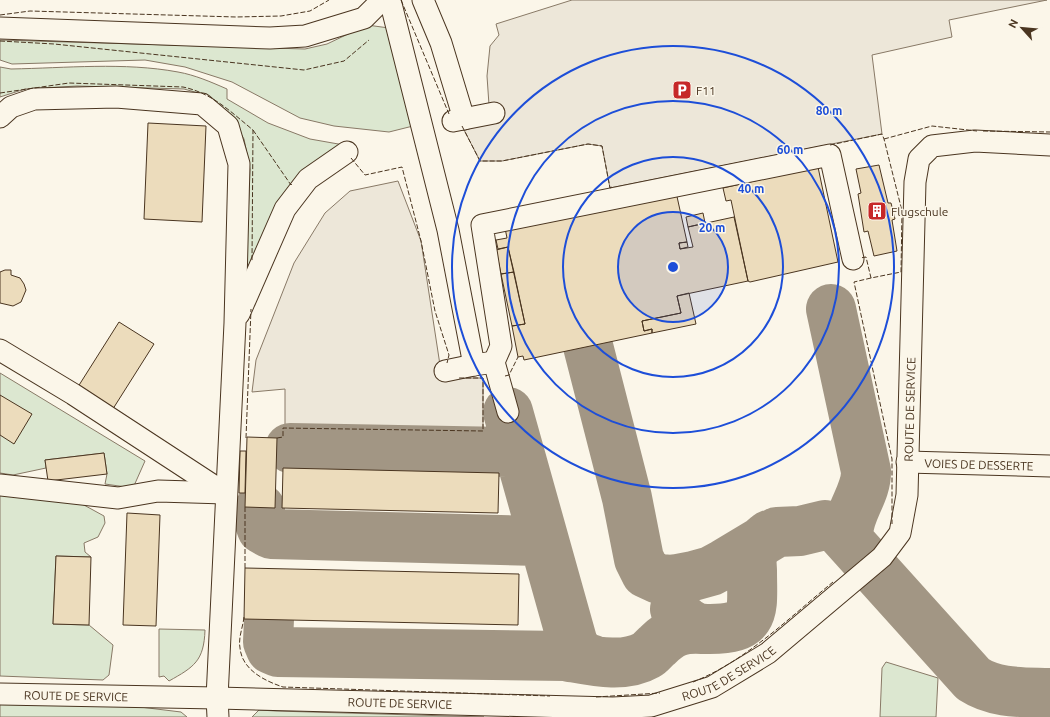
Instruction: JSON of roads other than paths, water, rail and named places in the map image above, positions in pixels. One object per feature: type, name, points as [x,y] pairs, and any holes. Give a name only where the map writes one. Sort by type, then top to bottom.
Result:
[{"type":"street","points":[[0,28],[270,38],[305,36],[364,18],[382,0]]},
{"type":"street","points":[[390,0],[448,230],[484,363],[508,412]]},
{"type":"street","points":[[423,0],[441,43],[458,120],[494,112]]},
{"type":"street","points":[[0,117],[11,107],[34,99],[116,97],[202,104],[228,126],[239,164],[235,323],[226,494],[218,707]]},
{"type":"street","name":"ROUTE DE SERVICE","points":[[0,694],[218,707],[612,708],[651,706],[712,687],[768,653],[882,557],[900,533],[907,495],[915,182],[919,159],[932,146],[975,141],[1050,145]]},
{"type":"street","points":[[235,323],[285,210],[308,179],[347,152]]},
{"type":"street","points":[[445,371],[484,363],[501,346],[482,225],[830,154],[853,259]]},
{"type":"street","points":[[0,350],[73,394],[226,494]]},
{"type":"street","name":"VOIES DE DESSERTE","points":[[907,462],[1050,466]]},
{"type":"street","points":[[0,485],[118,498],[158,491],[226,494]]},
{"type":"place","name":"F11","points":[[682,90]]},
{"type":"place","name":"Flugschule","points":[[877,211]]}]
